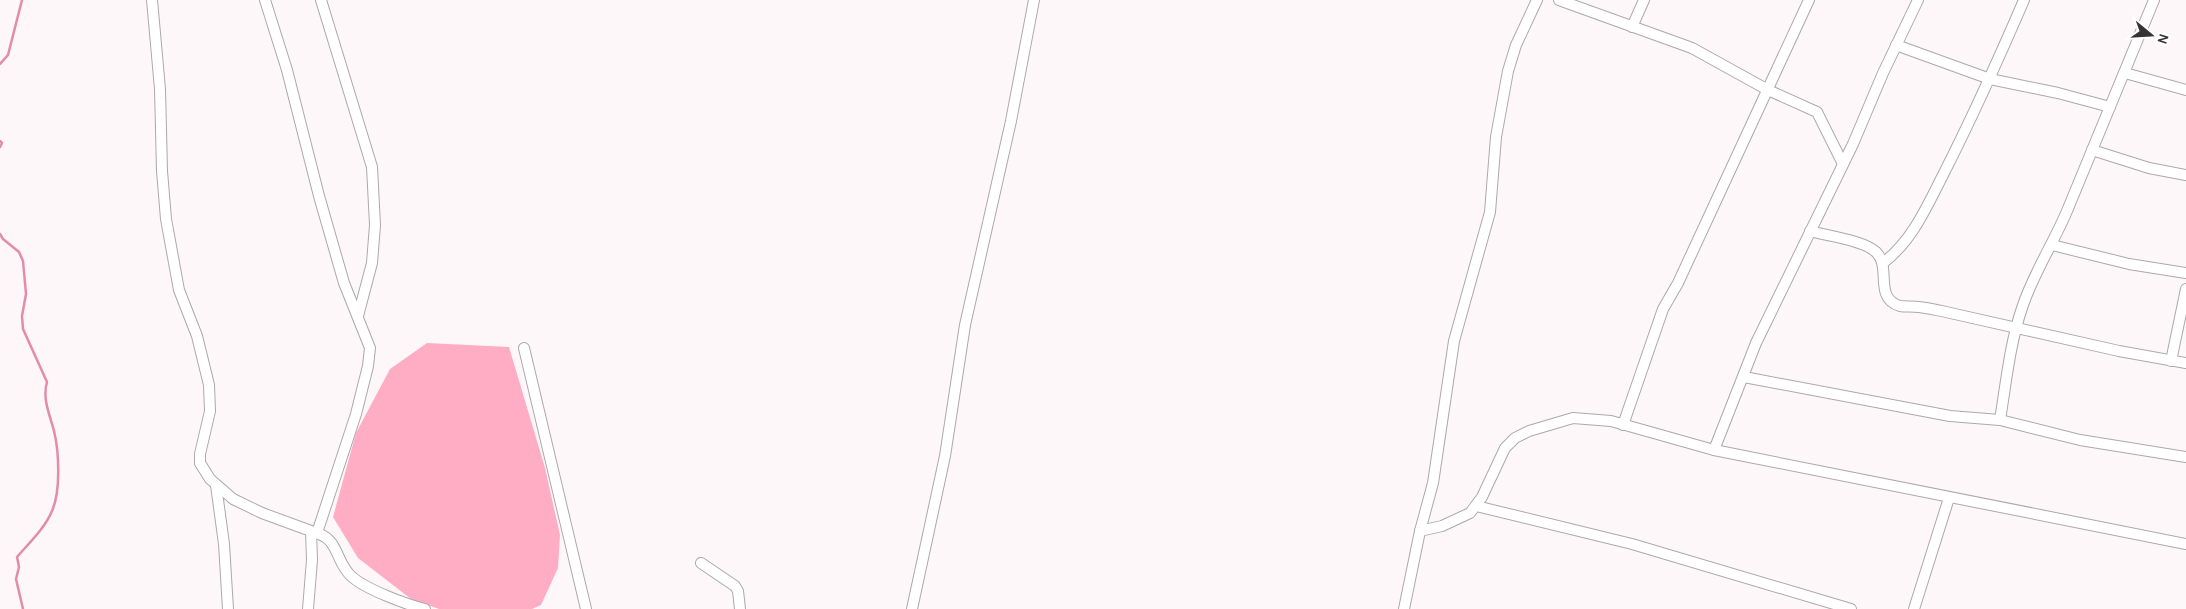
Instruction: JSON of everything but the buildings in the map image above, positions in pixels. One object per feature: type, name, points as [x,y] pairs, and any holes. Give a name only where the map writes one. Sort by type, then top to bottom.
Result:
[{"type":"street","points":[[152,0],[160,89],[162,170],[166,219],[178,290],[198,336],[209,385],[210,411],[200,454],[200,463],[216,485],[233,499],[262,513],[325,535],[331,541],[350,575],[394,598],[424,609]]},
{"type":"street","points":[[265,0],[287,70],[321,205],[344,283],[370,348],[368,366],[356,414],[314,532],[308,609]]},
{"type":"street","points":[[321,0],[372,167],[375,225],[372,253],[358,316]]},
{"type":"street","points":[[912,609],[945,456],[965,325],[1011,121],[1034,0]]},
{"type":"street","points":[[1404,609],[1420,531],[1433,483],[1454,340],[1490,212],[1496,137],[1508,71],[1516,45],[1537,0]]},
{"type":"street","points":[[1559,0],[1692,48],[1768,90],[1817,112],[1843,164]]},
{"type":"street","points":[[1632,27],[1644,0]]},
{"type":"street","points":[[1623,424],[1663,309],[1678,283],[1809,0]]},
{"type":"street","points":[[1714,450],[1756,343],[1843,164],[1918,0]]},
{"type":"street","points":[[1883,263],[1901,247],[1918,223],[1990,78],[2024,0]]},
{"type":"street","points":[[2000,420],[2016,328],[2030,285],[2052,245],[2154,0]]},
{"type":"street","points":[[1896,45],[1990,78],[2110,107]]},
{"type":"street","points":[[2125,73],[2186,90]]},
{"type":"street","points":[[2092,150],[2149,168],[2186,175]]},
{"type":"street","points":[[1810,231],[1869,247],[1876,252],[1883,263],[1885,292],[1897,304],[1920,307],[2186,363]]},
{"type":"street","points":[[2052,245],[2129,264],[2186,273]]},
{"type":"street","points":[[2171,361],[2186,289]]},
{"type":"street","points":[[524,348],[586,609]]},
{"type":"street","points":[[1744,377],[1950,416],[2000,420],[2080,440],[2186,457]]},
{"type":"street","points":[[1420,531],[1461,518],[1476,506],[1505,448],[1515,438],[1529,431],[1573,418],[1592,418],[1623,424],[1714,450],[2186,544]]},
{"type":"street","points":[[216,485],[224,544],[228,609]]},
{"type":"street","points":[[1914,609],[1949,498]]},
{"type":"street","points":[[1476,506],[1651,549],[1851,609]]},
{"type":"street","points":[[701,563],[735,586],[738,591],[740,609]]},
{"type":"shaded area","points":[[427,343],[509,347],[545,468],[560,535],[558,568],[541,605],[532,609],[439,609],[411,599],[358,558],[333,517],[356,433],[390,369]]},
{"type":"waterway","points":[[0,64],[8,55],[22,0]]},
{"type":"waterway","points":[[0,141],[2,143],[0,147]]},
{"type":"waterway","points":[[0,234],[3,239],[19,252],[23,261],[26,294],[22,316],[23,329],[47,382],[45,395],[56,439],[58,460],[57,493],[52,511],[41,529],[17,557],[19,567],[16,579],[23,609]]}]
